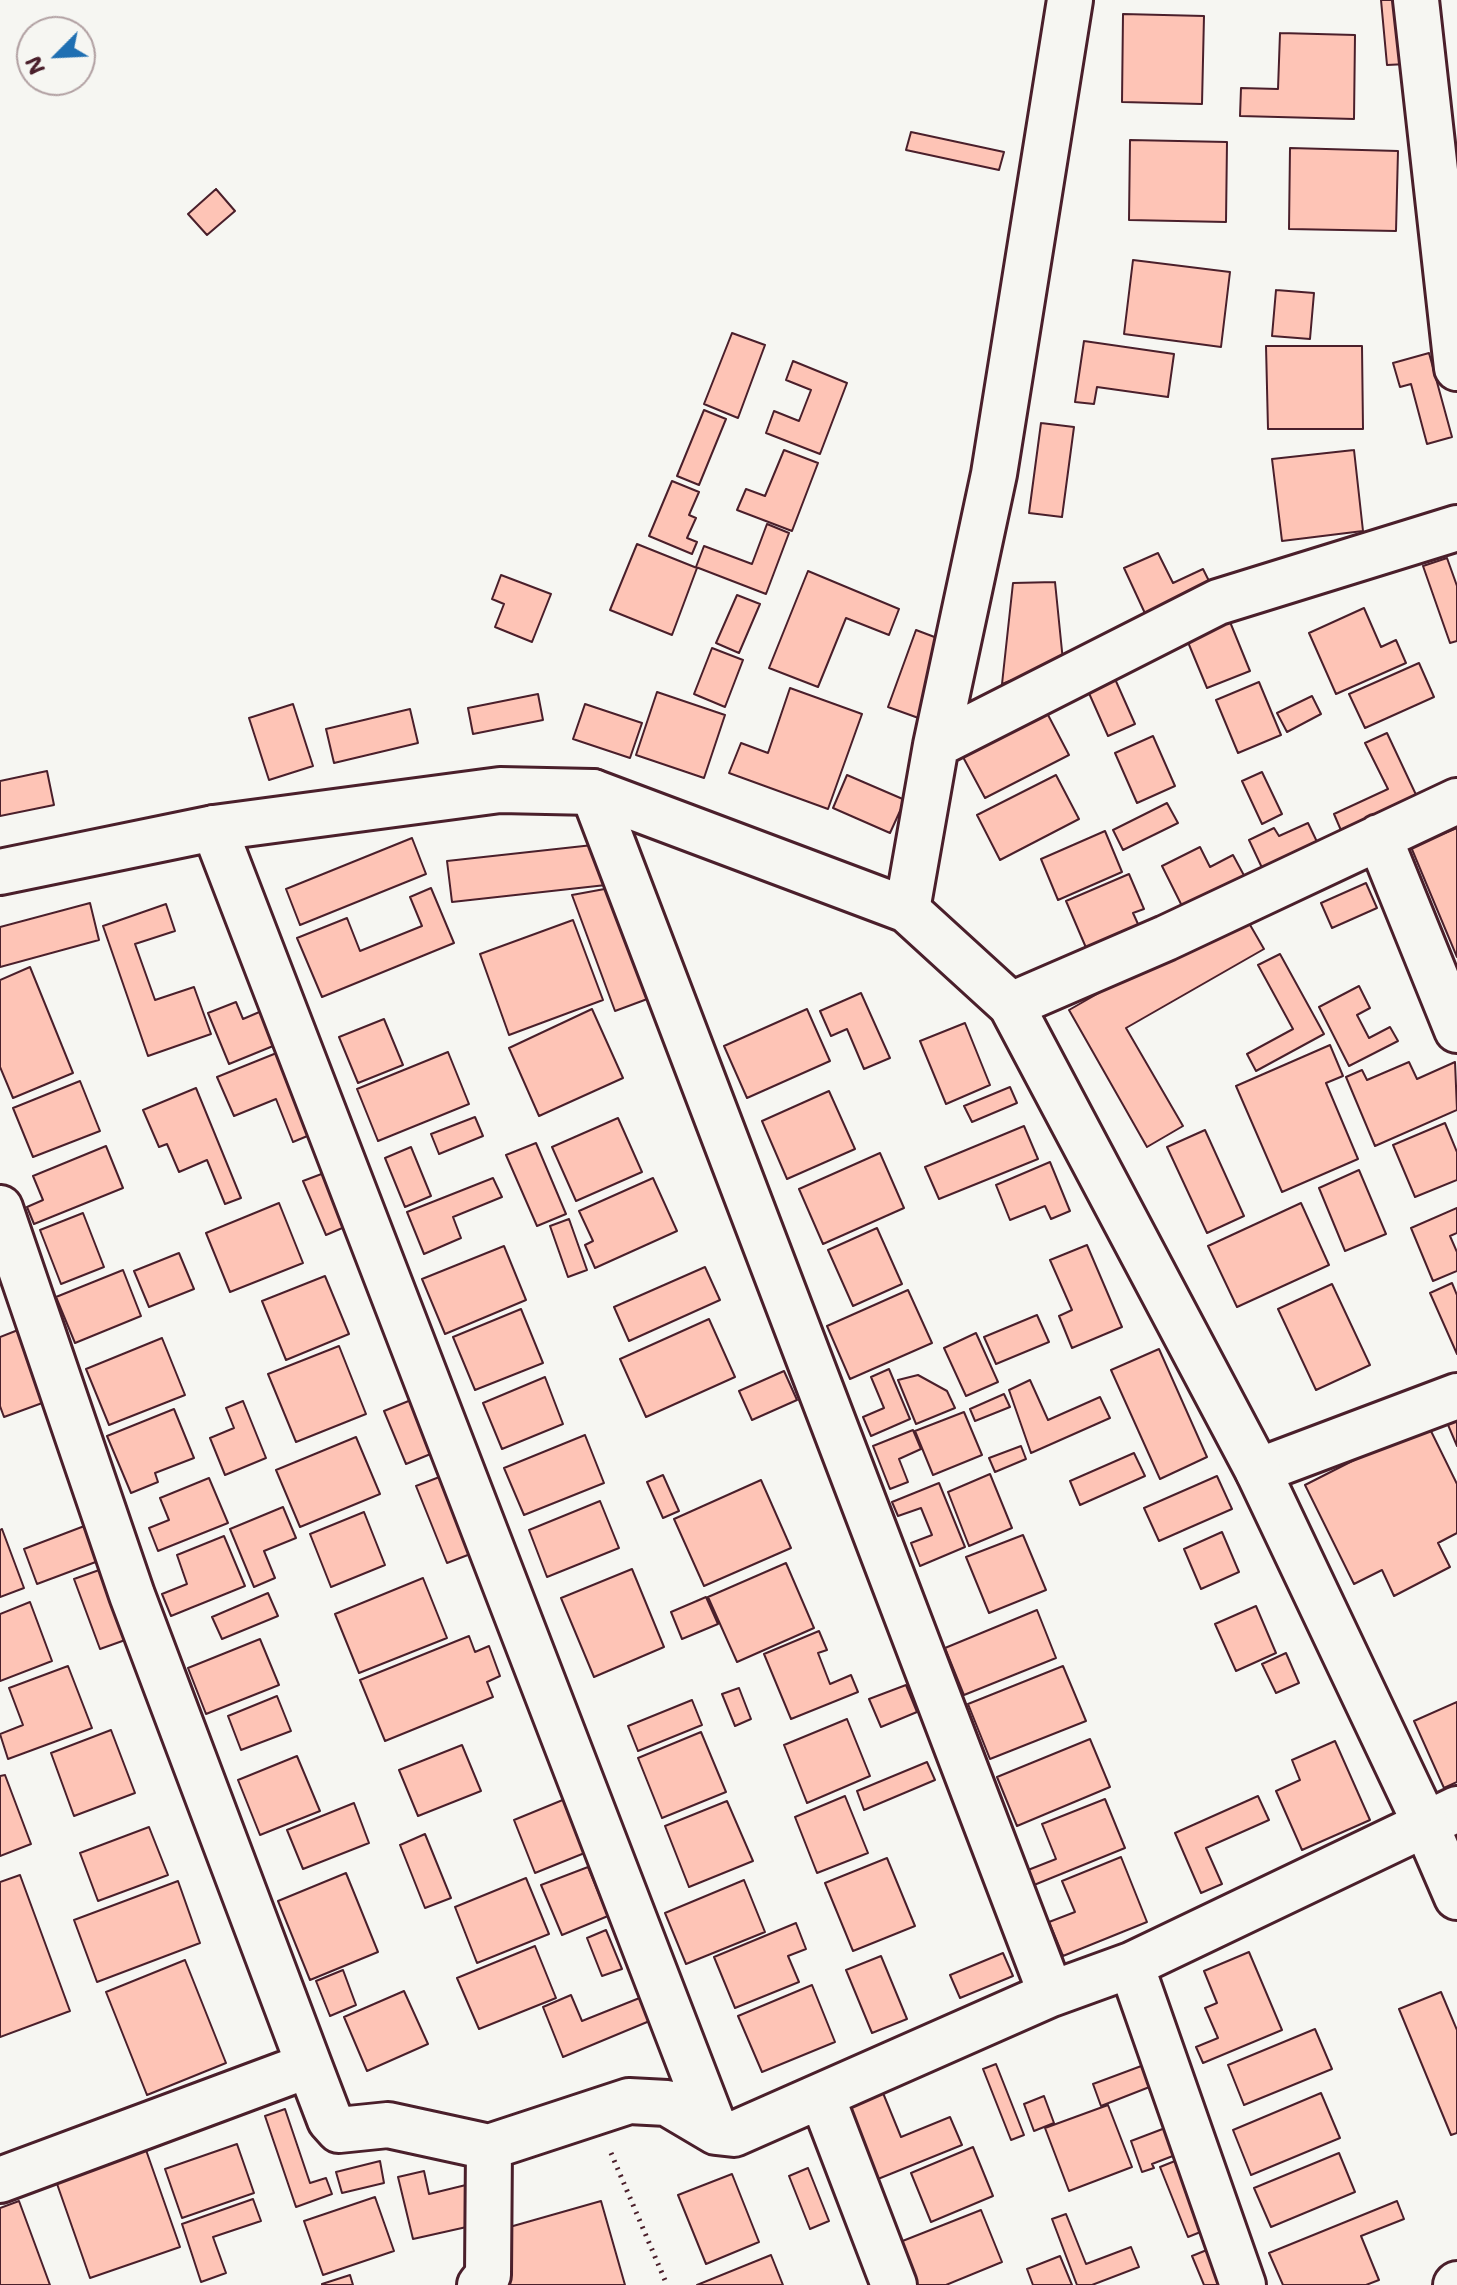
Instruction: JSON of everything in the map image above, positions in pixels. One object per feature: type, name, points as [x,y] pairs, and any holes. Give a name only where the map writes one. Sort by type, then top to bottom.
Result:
[{"type":"street","points":[[907,910],[936,745],[994,474],[1070,0]]},
{"type":"street","points":[[1416,0],[1457,364]]},
{"type":"street","points":[[936,745],[1218,602],[1457,528]]},
{"type":"street","points":[[0,872],[214,828],[500,790],[593,792],[907,910],[1011,1005],[1441,1816],[1457,1897]]},
{"type":"street","points":[[593,792],[1051,1994]]},
{"type":"street","points":[[1011,1005],[1166,938],[1457,801]]},
{"type":"street","points":[[214,828],[716,2132]]},
{"type":"street","points":[[1379,837],[1457,1030]]},
{"type":"street","points":[[0,1208],[132,1595],[330,2120],[339,2130],[388,2125],[489,2147],[629,2101],[667,2103],[716,2132],[734,2134],[1051,1994],[1131,1965],[1441,1816]]},
{"type":"street","points":[[1258,1471],[1457,1396]]},
{"type":"street","points":[[1131,1965],[1243,2285]]},
{"type":"street","points":[[0,2180],[309,2065]]},
{"type":"street","points":[[822,2097],[894,2285]]},
{"type":"street","points":[[480,2285],[488,2275],[489,2147]]},
{"type":"path","points":[[593,2112],[667,2285]]},
{"type":"building","points":[[1381,0],[1402,0],[1407,64],[1387,65]]},
{"type":"building","points":[[1123,14],[1204,16],[1202,104],[1122,102]]},
{"type":"building","points":[[1280,33],[1355,35],[1354,119],[1240,116],[1241,88],[1278,89]]},
{"type":"building","points":[[911,132],[1004,152],[999,170],[906,150]]},
{"type":"building","points":[[1130,140],[1227,142],[1226,222],[1129,220]]},
{"type":"building","points":[[1290,148],[1398,151],[1396,231],[1289,229]]},
{"type":"building","points":[[216,189],[235,211],[207,235],[188,214]]},
{"type":"building","points":[[1133,260],[1230,272],[1221,347],[1124,334]]},
{"type":"building","points":[[1276,290],[1314,293],[1310,339],[1272,336]]},
{"type":"building","points":[[732,333],[765,345],[738,418],[704,404]]},
{"type":"building","points":[[1084,341],[1174,354],[1168,397],[1097,387],[1094,404],[1075,402]]},
{"type":"building","points":[[1266,346],[1362,346],[1363,429],[1268,429]]},
{"type":"building","points":[[1429,353],[1452,437],[1427,444],[1411,384],[1400,387],[1393,363]]},
{"type":"building","points":[[793,361],[847,383],[820,454],[766,433],[774,411],[799,421],[811,390],[786,380]]},
{"type":"building","points":[[704,410],[726,419],[699,485],[677,476]]},
{"type":"building","points":[[1041,423],[1074,427],[1062,517],[1029,513]]},
{"type":"building","points":[[784,450],[818,463],[792,531],[737,510],[746,489],[765,496]]},
{"type":"building","points":[[1354,450],[1363,531],[1282,541],[1272,459]]},
{"type":"building","points":[[672,481],[699,492],[689,515],[696,518],[687,538],[697,542],[692,554],[649,536]]},
{"type":"building","points":[[767,524],[789,533],[766,594],[696,567],[704,546],[752,564]]},
{"type":"building","points":[[637,544],[697,568],[672,635],[610,610]]},
{"type":"building","points":[[1158,553],[1173,583],[1203,569],[1214,591],[1149,622],[1124,568]]},
{"type":"building","points":[[1447,558],[1457,586],[1457,641],[1450,643],[1423,566]]},
{"type":"building","points":[[808,571],[899,609],[889,635],[846,618],[818,687],[769,668]]},
{"type":"building","points":[[501,575],[551,594],[532,642],[495,627],[504,604],[492,599]]},
{"type":"building","points":[[1055,582],[1063,661],[1002,684],[1013,583]]},
{"type":"building","points":[[737,595],[760,604],[739,653],[716,643]]},
{"type":"building","points":[[1364,608],[1381,647],[1396,640],[1406,663],[1336,694],[1309,633]]},
{"type":"building","points":[[1228,617],[1250,671],[1207,688],[1185,635]]},
{"type":"building","points":[[916,630],[953,644],[924,720],[888,707]]},
{"type":"building","points":[[712,648],[743,660],[725,707],[694,694]]},
{"type":"building","points":[[1419,663],[1434,697],[1365,728],[1349,694]]},
{"type":"building","points":[[1111,670],[1135,724],[1108,736],[1084,682]]},
{"type":"building","points":[[1259,682],[1281,735],[1238,753],[1216,700]]},
{"type":"building","points":[[790,688],[862,714],[828,809],[729,773],[741,743],[768,753]]},
{"type":"building","points":[[657,692],[725,715],[704,778],[636,755]]},
{"type":"building","points":[[538,694],[543,720],[473,734],[468,708]]},
{"type":"building","points":[[1312,696],[1321,714],[1287,732],[1277,713]]},
{"type":"building","points":[[293,704],[313,766],[269,780],[249,718]]},
{"type":"building","points":[[585,704],[642,723],[630,758],[573,739]]},
{"type":"building","points":[[410,709],[418,743],[334,763],[326,729]]},
{"type":"building","points":[[1047,713],[1069,755],[985,798],[963,757]]},
{"type":"building","points":[[1387,733],[1418,799],[1343,835],[1334,814],[1388,789],[1365,743]]},
{"type":"building","points":[[1153,736],[1175,786],[1137,803],[1115,753]]},
{"type":"building","points":[[47,771],[54,805],[0,816],[0,781]]},
{"type":"building","points":[[1262,772],[1282,814],[1262,824],[1242,781]]},
{"type":"building","points":[[847,775],[905,800],[890,833],[833,808]]},
{"type":"building","points":[[1056,775],[1079,819],[1000,860],[977,815]]},
{"type":"building","points":[[1167,803],[1178,823],[1123,850],[1113,830]]},
{"type":"building","points":[[1308,823],[1319,846],[1264,872],[1249,840],[1274,828],[1279,836]]},
{"type":"building","points":[[1457,828],[1457,957],[1411,847]]},
{"type":"building","points":[[1105,831],[1122,872],[1058,900],[1041,859]]},
{"type":"building","points":[[412,838],[426,874],[300,925],[286,889]]},
{"type":"building","points":[[602,844],[606,885],[452,902],[447,861]]},
{"type":"building","points":[[1200,847],[1210,867],[1233,855],[1247,881],[1185,912],[1162,866]]},
{"type":"building","points":[[1129,874],[1144,909],[1133,913],[1143,935],[1090,957],[1066,901]]},
{"type":"building","points":[[1366,883],[1377,908],[1332,928],[1321,903]]},
{"type":"building","points":[[431,888],[454,943],[322,997],[297,938],[347,918],[360,951],[422,926],[410,897]]},
{"type":"building","points":[[610,888],[650,998],[615,1011],[572,895]]},
{"type":"building","points":[[90,903],[99,940],[0,967],[0,927]]},
{"type":"building","points":[[166,904],[175,931],[135,944],[155,1000],[194,987],[211,1034],[148,1056],[103,926]]},
{"type":"building","points":[[1242,911],[1264,949],[1126,1028],[1183,1126],[1147,1147],[1069,1010]]},
{"type":"building","points":[[573,920],[603,1000],[509,1035],[480,954]]},
{"type":"building","points":[[1280,954],[1324,1034],[1256,1071],[1247,1054],[1293,1029],[1258,965]]},
{"type":"building","points":[[30,967],[73,1073],[13,1098],[0,1067],[0,980]]},
{"type":"building","points":[[1359,986],[1370,1008],[1357,1015],[1369,1038],[1390,1027],[1398,1041],[1349,1066],[1319,1007]]},
{"type":"building","points":[[861,993],[890,1058],[864,1069],[847,1029],[831,1036],[820,1011]]},
{"type":"building","points":[[236,1002],[243,1019],[264,1010],[278,1044],[229,1064],[208,1013]]},
{"type":"building","points":[[592,1009],[623,1078],[539,1116],[509,1048]]},
{"type":"building","points":[[807,1009],[830,1061],[747,1098],[724,1046]]},
{"type":"building","points":[[384,1019],[403,1065],[358,1083],[339,1037]]},
{"type":"building","points":[[965,1023],[990,1085],[946,1104],[920,1041]]},
{"type":"building","points":[[1330,1045],[1343,1076],[1326,1083],[1358,1159],[1282,1192],[1236,1086]]},
{"type":"building","points":[[284,1050],[317,1132],[293,1142],[276,1099],[234,1116],[217,1077]]},
{"type":"building","points":[[448,1052],[469,1104],[378,1141],[357,1089]]},
{"type":"building","points":[[1409,1062],[1417,1079],[1455,1062],[1457,1110],[1375,1146],[1346,1077],[1362,1070],[1367,1080]]},
{"type":"building","points":[[80,1081],[100,1131],[33,1157],[13,1108]]},
{"type":"building","points":[[1010,1087],[1017,1103],[972,1122],[964,1106]]},
{"type":"building","points":[[196,1088],[241,1198],[225,1204],[207,1160],[179,1172],[167,1144],[159,1147],[143,1110]]},
{"type":"building","points":[[829,1091],[855,1149],[787,1179],[762,1121]]},
{"type":"building","points":[[475,1117],[483,1136],[439,1154],[431,1134]]},
{"type":"building","points":[[618,1118],[642,1172],[576,1201],[552,1147]]},
{"type":"building","points":[[1445,1123],[1457,1152],[1457,1180],[1415,1197],[1393,1145]]},
{"type":"building","points":[[1024,1126],[1038,1159],[939,1199],[925,1167]]},
{"type":"building","points":[[1205,1130],[1244,1216],[1207,1233],[1167,1147]]},
{"type":"building","points":[[536,1143],[566,1214],[537,1226],[506,1155]]},
{"type":"building","points":[[106,1146],[123,1188],[34,1224],[27,1207],[43,1200],[33,1176]]},
{"type":"building","points":[[411,1147],[431,1196],[405,1207],[385,1158]]},
{"type":"building","points":[[880,1153],[904,1208],[823,1244],[799,1189]]},
{"type":"building","points":[[1050,1162],[1070,1211],[1051,1219],[1045,1206],[1010,1220],[996,1185]]},
{"type":"building","points":[[332,1170],[354,1223],[326,1235],[303,1181]]},
{"type":"building","points":[[1359,1170],[1386,1234],[1345,1251],[1319,1188]]},
{"type":"building","points":[[493,1178],[502,1197],[453,1217],[461,1238],[424,1254],[407,1212]]},
{"type":"building","points":[[653,1178],[677,1231],[595,1268],[585,1245],[593,1241],[579,1211]]},
{"type":"building","points":[[279,1203],[303,1263],[230,1292],[206,1233]]},
{"type":"building","points":[[1301,1203],[1329,1265],[1237,1307],[1208,1246]]},
{"type":"building","points":[[1457,1208],[1457,1233],[1450,1236],[1457,1252],[1457,1271],[1433,1281],[1411,1228]]},
{"type":"building","points":[[83,1213],[104,1267],[61,1284],[40,1230]]},
{"type":"building","points":[[569,1219],[587,1270],[568,1277],[550,1226]]},
{"type":"building","points":[[877,1228],[902,1284],[853,1306],[828,1250]]},
{"type":"building","points":[[1087,1245],[1122,1327],[1072,1348],[1059,1316],[1072,1310],[1050,1260]]},
{"type":"building","points":[[504,1246],[526,1300],[445,1334],[422,1279]]},
{"type":"building","points":[[179,1253],[194,1289],[149,1307],[134,1271]]},
{"type":"building","points":[[705,1267],[720,1300],[629,1341],[614,1307]]},
{"type":"building","points":[[123,1270],[141,1316],[75,1343],[56,1297]]},
{"type":"building","points":[[325,1276],[349,1334],[286,1360],[262,1301]]},
{"type":"building","points":[[1452,1283],[1457,1295],[1457,1354],[1430,1293]]},
{"type":"building","points":[[1332,1284],[1370,1365],[1316,1390],[1278,1309]]},
{"type":"building","points":[[908,1290],[932,1343],[850,1379],[827,1326]]},
{"type":"building","points":[[521,1309],[543,1363],[475,1390],[453,1337]]},
{"type":"building","points":[[1037,1315],[1049,1342],[996,1364],[984,1337]]},
{"type":"building","points":[[709,1319],[735,1377],[646,1417],[620,1359]]},
{"type":"building","points":[[18,1330],[45,1402],[4,1417],[0,1406],[0,1337]]},
{"type":"building","points":[[976,1333],[998,1382],[966,1396],[944,1348]]},
{"type":"building","points":[[162,1338],[185,1395],[109,1425],[86,1369]]},
{"type":"building","points":[[339,1346],[366,1414],[296,1442],[268,1374]]},
{"type":"building","points":[[1159,1349],[1207,1457],[1160,1479],[1111,1370]]},
{"type":"building","points":[[889,1369],[910,1419],[871,1436],[863,1417],[884,1408],[871,1377]]},
{"type":"building","points":[[784,1371],[797,1400],[752,1420],[739,1391]]},
{"type":"building","points":[[918,1375],[947,1391],[955,1408],[916,1424],[898,1380]]},
{"type":"building","points":[[545,1377],[563,1424],[502,1449],[483,1403]]},
{"type":"building","points":[[1030,1380],[1048,1420],[1100,1397],[1110,1418],[1031,1453],[1009,1390]]},
{"type":"building","points":[[1004,1394],[1010,1407],[975,1421],[970,1409]]},
{"type":"building","points":[[416,1398],[438,1451],[406,1464],[384,1411]]},
{"type":"building","points":[[243,1401],[266,1458],[225,1475],[210,1438],[234,1428],[226,1408]]},
{"type":"building","points":[[174,1409],[194,1458],[155,1473],[158,1482],[131,1493],[107,1436]]},
{"type":"building","points":[[1457,1409],[1457,1446],[1443,1413]]},
{"type":"building","points":[[964,1412],[982,1455],[933,1475],[915,1431]]},
{"type":"building","points":[[1427,1423],[1457,1484],[1457,1533],[1438,1543],[1450,1567],[1394,1596],[1382,1570],[1354,1584],[1305,1485]]},
{"type":"building","points":[[913,1430],[921,1449],[899,1459],[908,1482],[890,1489],[873,1446]]},
{"type":"building","points":[[585,1435],[604,1483],[524,1515],[504,1468]]},
{"type":"building","points":[[356,1437],[380,1494],[300,1527],[276,1470]]},
{"type":"building","points":[[1021,1446],[1026,1459],[995,1472],[989,1458]]},
{"type":"building","points":[[1134,1453],[1145,1476],[1080,1505],[1070,1481]]},
{"type":"building","points":[[990,1474],[1012,1528],[969,1546],[948,1492]]},
{"type":"building","points":[[663,1475],[679,1511],[663,1518],[647,1482]]},
{"type":"building","points":[[442,1476],[473,1553],[447,1563],[416,1486]]},
{"type":"building","points":[[1217,1476],[1232,1509],[1159,1541],[1144,1508]]},
{"type":"building","points":[[209,1478],[228,1523],[158,1551],[149,1528],[169,1520],[160,1498]]},
{"type":"building","points":[[761,1480],[791,1548],[704,1586],[674,1519]]},
{"type":"building","points":[[939,1483],[965,1547],[920,1566],[911,1543],[932,1535],[921,1508],[898,1516],[892,1502]]},
{"type":"building","points":[[600,1501],[619,1548],[547,1577],[529,1530]]},
{"type":"building","points":[[283,1507],[296,1538],[264,1551],[275,1578],[254,1587],[230,1529]]},
{"type":"building","points":[[364,1512],[385,1565],[331,1587],[310,1534]]},
{"type":"building","points":[[87,1525],[101,1560],[37,1584],[24,1549]]},
{"type":"building","points":[[0,1530],[24,1588],[0,1597]]},
{"type":"building","points":[[1222,1532],[1239,1572],[1201,1589],[1184,1549]]},
{"type":"building","points":[[1023,1535],[1046,1590],[989,1613],[966,1557]]},
{"type":"building","points":[[224,1536],[245,1586],[171,1616],[162,1594],[187,1584],[177,1555]]},
{"type":"building","points":[[786,1563],[814,1628],[737,1662],[708,1597]]},
{"type":"building","points":[[102,1569],[128,1639],[100,1649],[74,1579]]},
{"type":"building","points":[[632,1569],[664,1647],[594,1677],[561,1598]]},
{"type":"building","points":[[423,1578],[447,1638],[359,1673],[335,1614]]},
{"type":"building","points":[[268,1593],[278,1616],[222,1639],[212,1617]]},
{"type":"building","points":[[706,1597],[718,1624],[682,1639],[671,1612]]},
{"type":"building","points":[[30,1602],[52,1661],[0,1681],[0,1614]]},
{"type":"building","points":[[1256,1606],[1276,1653],[1236,1671],[1215,1624]]},
{"type":"building","points":[[1037,1610],[1056,1658],[964,1695],[945,1648]]},
{"type":"building","points":[[819,1631],[827,1650],[818,1653],[830,1684],[851,1675],[858,1692],[791,1719],[764,1654]]},
{"type":"building","points":[[469,1636],[475,1652],[489,1646],[500,1676],[487,1682],[493,1697],[385,1741],[360,1680]]},
{"type":"building","points":[[260,1639],[279,1685],[206,1714],[188,1668]]},
{"type":"building","points":[[1286,1653],[1299,1683],[1276,1693],[1262,1664]]},
{"type":"building","points":[[68,1666],[92,1728],[8,1759],[0,1734],[23,1725],[9,1688]]},
{"type":"building","points":[[1063,1666],[1086,1721],[990,1759],[968,1704]]},
{"type":"building","points":[[906,1685],[917,1712],[881,1727],[869,1699]]},
{"type":"building","points":[[739,1688],[751,1719],[735,1726],[722,1694]]},
{"type":"building","points":[[277,1696],[291,1731],[241,1750],[228,1716]]},
{"type":"building","points":[[692,1700],[702,1725],[638,1751],[628,1726]]},
{"type":"building","points":[[1457,1702],[1457,1782],[1444,1788],[1414,1721]]},
{"type":"building","points":[[847,1719],[870,1776],[807,1803],[784,1745]]},
{"type":"building","points":[[111,1730],[135,1793],[74,1816],[51,1753]]},
{"type":"building","points":[[701,1732],[726,1792],[662,1818],[638,1758]]},
{"type":"building","points":[[1090,1739],[1110,1787],[1017,1826],[997,1777]]},
{"type":"building","points":[[1335,1741],[1370,1820],[1302,1850],[1276,1791],[1300,1780],[1292,1760]]},
{"type":"building","points":[[462,1745],[481,1791],[418,1816],[399,1770]]},
{"type":"building","points":[[297,1756],[320,1811],[260,1835],[238,1780]]},
{"type":"building","points":[[927,1762],[935,1780],[864,1810],[857,1791]]},
{"type":"building","points":[[5,1775],[31,1844],[0,1856],[0,1776]]},
{"type":"building","points":[[845,1796],[868,1853],[817,1873],[795,1817]]},
{"type":"building","points":[[1258,1796],[1269,1820],[1206,1848],[1222,1884],[1201,1893],[1175,1833]]},
{"type":"building","points":[[570,1797],[592,1850],[535,1873],[514,1820]]},
{"type":"building","points":[[1105,1799],[1125,1848],[1034,1885],[1028,1870],[1056,1859],[1042,1824]]},
{"type":"building","points":[[727,1801],[753,1861],[689,1887],[665,1826]]},
{"type":"building","points":[[354,1803],[369,1843],[303,1869],[287,1830]]},
{"type":"building","points":[[149,1827],[168,1875],[98,1901],[80,1853]]},
{"type":"building","points":[[425,1834],[451,1898],[425,1908],[400,1845]]},
{"type":"building","points":[[1121,1857],[1147,1922],[1063,1956],[1049,1922],[1075,1912],[1062,1881]]},
{"type":"building","points":[[887,1858],[915,1926],[853,1951],[825,1883]]},
{"type":"building","points":[[588,1867],[608,1916],[562,1935],[541,1885]]},
{"type":"building","points":[[346,1873],[378,1952],[310,1980],[278,1901]]},
{"type":"building","points":[[20,1875],[70,2011],[0,2037],[0,1882]]},
{"type":"building","points":[[526,1878],[549,1934],[477,1963],[455,1907]]},
{"type":"building","points":[[744,1880],[765,1932],[686,1964],[665,1913]]},
{"type":"building","points":[[178,1881],[200,1943],[97,1982],[74,1920]]},
{"type":"building","points":[[796,1923],[806,1949],[788,1956],[799,1982],[735,2008],[714,1957]]},
{"type":"building","points":[[606,1930],[622,1969],[602,1976],[587,1938]]},
{"type":"building","points":[[535,1946],[556,1998],[479,2029],[457,1978]]},
{"type":"building","points":[[1249,1952],[1282,2030],[1203,2063],[1196,2047],[1218,2038],[1205,2008],[1217,2003],[1204,1971]]},
{"type":"building","points":[[1003,1953],[1013,1976],[960,1998],[950,1975]]},
{"type":"building","points":[[881,1956],[907,2019],[872,2033],[846,1970]]},
{"type":"building","points":[[185,1960],[226,2063],[147,2095],[106,1992]]},
{"type":"building","points":[[343,1970],[356,2005],[330,2016],[316,1981]]},
{"type":"building","points":[[812,1985],[835,2042],[762,2072],[738,2016]]},
{"type":"building","points":[[404,1991],[428,2044],[367,2071],[344,2017]]},
{"type":"building","points":[[1441,1992],[1457,2030],[1457,2133],[1451,2135],[1399,2009]]},
{"type":"building","points":[[571,1995],[582,2021],[642,1997],[652,2020],[563,2057],[543,2007]]},
{"type":"building","points":[[1315,2029],[1332,2069],[1244,2105],[1228,2065]]},
{"type":"building","points":[[996,2064],[1024,2135],[1011,2140],[983,2069]]},
{"type":"building","points":[[1144,2065],[1152,2086],[1101,2106],[1093,2084]]},
{"type":"building","points":[[883,2093],[901,2137],[950,2117],[962,2145],[873,2181],[844,2109]]},
{"type":"building","points":[[1321,2093],[1340,2138],[1251,2175],[1233,2130]]},
{"type":"building","points":[[1044,2096],[1054,2123],[1034,2131],[1024,2104]]},
{"type":"building","points":[[1108,2105],[1132,2167],[1069,2191],[1045,2128]]},
{"type":"building","points":[[285,2109],[310,2183],[326,2178],[332,2194],[296,2207],[265,2116]]},
{"type":"building","points":[[1181,2122],[1191,2149],[1152,2164],[1154,2168],[1142,2172],[1131,2141]]},
{"type":"building","points":[[237,2144],[254,2193],[182,2218],[165,2169]]},
{"type":"building","points":[[973,2147],[993,2196],[931,2222],[911,2173]]},
{"type":"building","points":[[146,2150],[180,2247],[90,2278],[56,2181]]},
{"type":"building","points":[[1339,2153],[1355,2192],[1271,2227],[1254,2188]]},
{"type":"building","points":[[1180,2159],[1208,2229],[1188,2237],[1160,2167]]},
{"type":"building","points":[[380,2161],[384,2183],[342,2193],[336,2172]]},
{"type":"building","points":[[808,2168],[829,2221],[810,2229],[789,2176]]},
{"type":"building","points":[[424,2171],[429,2194],[470,2184],[480,2224],[413,2239],[398,2177]]},
{"type":"building","points":[[732,2174],[759,2242],[706,2264],[678,2195]]},
{"type":"building","points":[[375,2197],[394,2251],[323,2275],[304,2221]]},
{"type":"building","points":[[253,2199],[261,2221],[213,2237],[226,2273],[201,2282],[182,2224]]},
{"type":"building","points":[[19,2201],[50,2285],[0,2285],[0,2208]]},
{"type":"building","points":[[601,2201],[625,2285],[507,2285],[492,2232]]},
{"type":"building","points":[[1397,2201],[1404,2219],[1361,2236],[1379,2280],[1366,2285],[1283,2285],[1269,2253]]},
{"type":"building","points":[[981,2210],[1002,2262],[946,2285],[917,2285],[900,2242]]},
{"type":"building","points":[[1066,2214],[1086,2264],[1131,2247],[1139,2267],[1092,2285],[1077,2285],[1052,2219]]},
{"type":"building","points":[[1219,2245],[1226,2285],[1204,2285],[1192,2256]]},
{"type":"building","points":[[771,2255],[783,2285],[697,2285]]},
{"type":"building","points":[[1060,2256],[1072,2285],[1033,2285],[1027,2269]]},
{"type":"building","points":[[350,2275],[353,2285],[322,2285],[322,2284]]}]
